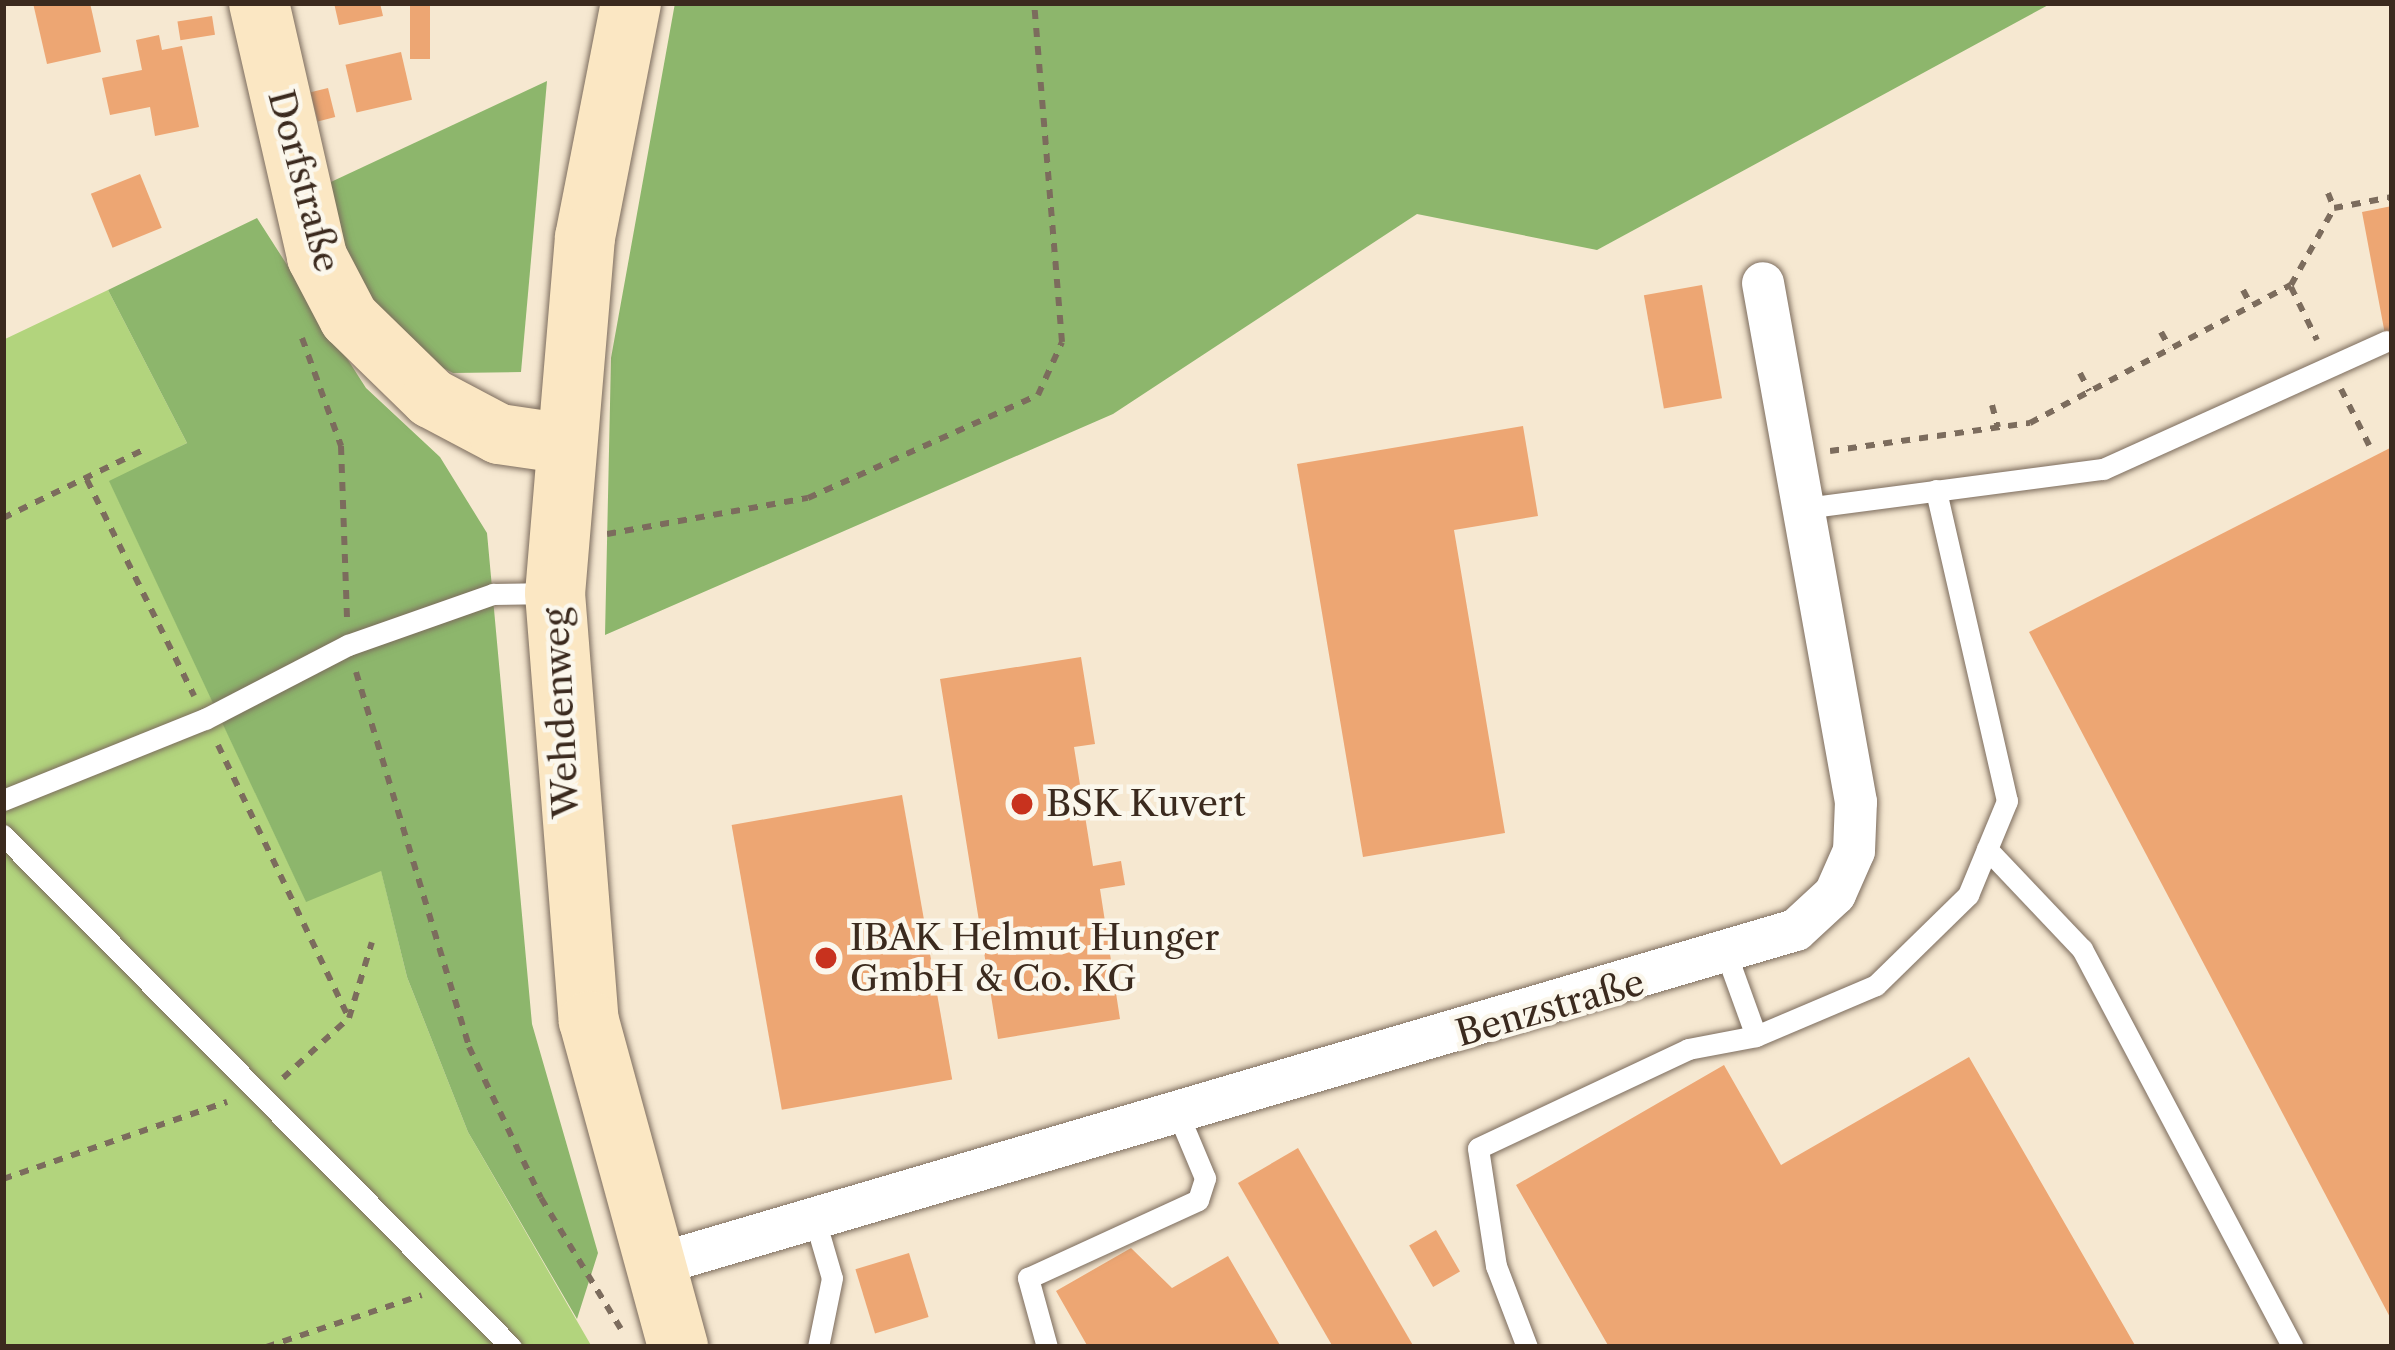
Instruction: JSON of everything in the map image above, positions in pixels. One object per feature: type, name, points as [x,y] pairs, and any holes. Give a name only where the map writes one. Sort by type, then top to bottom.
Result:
[{"type":"main road","name":"Dorfstraße","points":[[259,3],[317,256],[349,318],[431,398],[499,434],[561,443]]},
{"type":"main road","name":"Wehdenweg","points":[[631,3],[612,69],[561,443],[555,564],[589,1021],[652,1267],[653,1344]]},
{"type":"street","name":"Benzstraße","points":[[652,1267],[1726,956],[1796,931],[1835,894],[1854,851],[1856,802],[1763,284]]},
{"type":"lane","points":[[1805,508],[2103,469],[2328,363],[2386,341]]},
{"type":"lane","points":[[1527,1347],[1496,1266],[1478,1148],[1688,1049],[1756,1036],[1876,985],[1968,895],[2007,800],[1936,490]]},
{"type":"lane","points":[[3,800],[205,719],[348,645],[493,594],[555,564]]},
{"type":"lane","points":[[3,835],[263,1090],[512,1347]]},
{"type":"lane","points":[[1987,849],[2082,949],[2293,1347]]},
{"type":"lane","points":[[1726,956],[1756,1036]]},
{"type":"lane","points":[[1047,1347],[1028,1278],[1198,1200],[1205,1178],[1179,1116]]},
{"type":"lane","points":[[815,1220],[832,1278],[818,1347]]},
{"type":"path","points":[[555,564],[647,532],[808,498],[1038,394],[1062,342],[1034,3]]},
{"type":"path","points":[[2328,194],[2334,208]]},
{"type":"path","points":[[1796,456],[1998,427],[2089,391],[2290,285],[2334,208],[2392,197]]},
{"type":"path","points":[[2290,285],[2328,363]]},
{"type":"path","points":[[2243,290],[2251,305]]},
{"type":"path","points":[[299,326],[340,446],[348,645],[470,1047],[541,1198],[653,1344]]},
{"type":"path","points":[[2161,332],[2170,348]]},
{"type":"path","points":[[2080,374],[2089,391]]},
{"type":"path","points":[[1992,405],[1998,427]]},
{"type":"path","points":[[2348,405],[2369,445]]},
{"type":"path","points":[[3,518],[147,448]]},
{"type":"path","points":[[3,1179],[263,1090],[317,1058],[349,1018],[372,942]]},
{"type":"path","points":[[266,1347],[448,1286]]},
{"type":"green space","points":[[675,3],[2052,3],[1597,250],[1417,214],[1113,414],[605,635],[611,358]]},
{"type":"green space","points":[[547,81],[521,372],[453,373],[398,345],[357,301],[318,188]]},
{"type":"green space","points":[[257,218],[366,388],[440,457],[487,533],[532,1024],[598,1253],[577,1319],[468,1132],[407,977],[381,871],[306,902],[109,481],[187,443],[108,290]]},
{"type":"green space","points":[[108,290],[187,443],[110,482],[306,901],[381,870],[407,977],[468,1132],[592,1347],[3,1347],[3,340]]},
{"type":"building","points":[[33,3],[90,3],[101,52],[47,64]]},
{"type":"building","points":[[334,3],[380,3],[383,16],[339,25]]},
{"type":"building","points":[[410,3],[430,3],[430,59],[410,59]]},
{"type":"building","points":[[212,16],[215,35],[180,40],[177,21]]},
{"type":"building","points":[[159,35],[162,50],[182,46],[199,127],[155,136],[150,107],[110,115],[102,78],[142,70],[136,40]]},
{"type":"building","points":[[401,52],[412,100],[356,113],[345,65]]},
{"type":"building","points":[[328,88],[335,117],[318,121],[311,92]]},
{"type":"building","points":[[140,174],[162,228],[113,248],[91,194]]},
{"type":"building","points":[[2392,206],[2392,361],[2390,361],[2362,212]]},
{"type":"building","points":[[1702,285],[1722,398],[1664,408],[1644,295]]},
{"type":"building","points":[[1523,426],[1538,516],[1454,530],[1505,833],[1363,857],[1297,464]]},
{"type":"building","points":[[2392,447],[2392,1321],[2029,632]]},
{"type":"building","name":"BSK Kuvert","points":[[1081,657],[1095,744],[1074,747],[1093,866],[1121,861],[1125,885],[1100,889],[1120,1019],[998,1039],[940,679]]},
{"type":"building","points":[[902,795],[952,1080],[782,1110],[732,825]]},
{"type":"building","points":[[1969,1057],[2136,1347],[1609,1347],[1516,1185],[1724,1065],[1781,1165]]},
{"type":"building","points":[[1298,1148],[1414,1347],[1333,1347],[1238,1183]]},
{"type":"building","points":[[1436,1230],[1460,1272],[1433,1287],[1409,1246]]},
{"type":"building","points":[[1131,1248],[1172,1288],[1228,1256],[1281,1347],[1088,1347],[1056,1291]]},
{"type":"building","points":[[909,1253],[929,1317],[875,1333],[855,1269]]},
{"type":"place","name":"BSK Kuvert","points":[[1022,804]]},
{"type":"place","name":"IBAK Helmut Hunger GmbH & Co. KG","points":[[826,958]]}]
